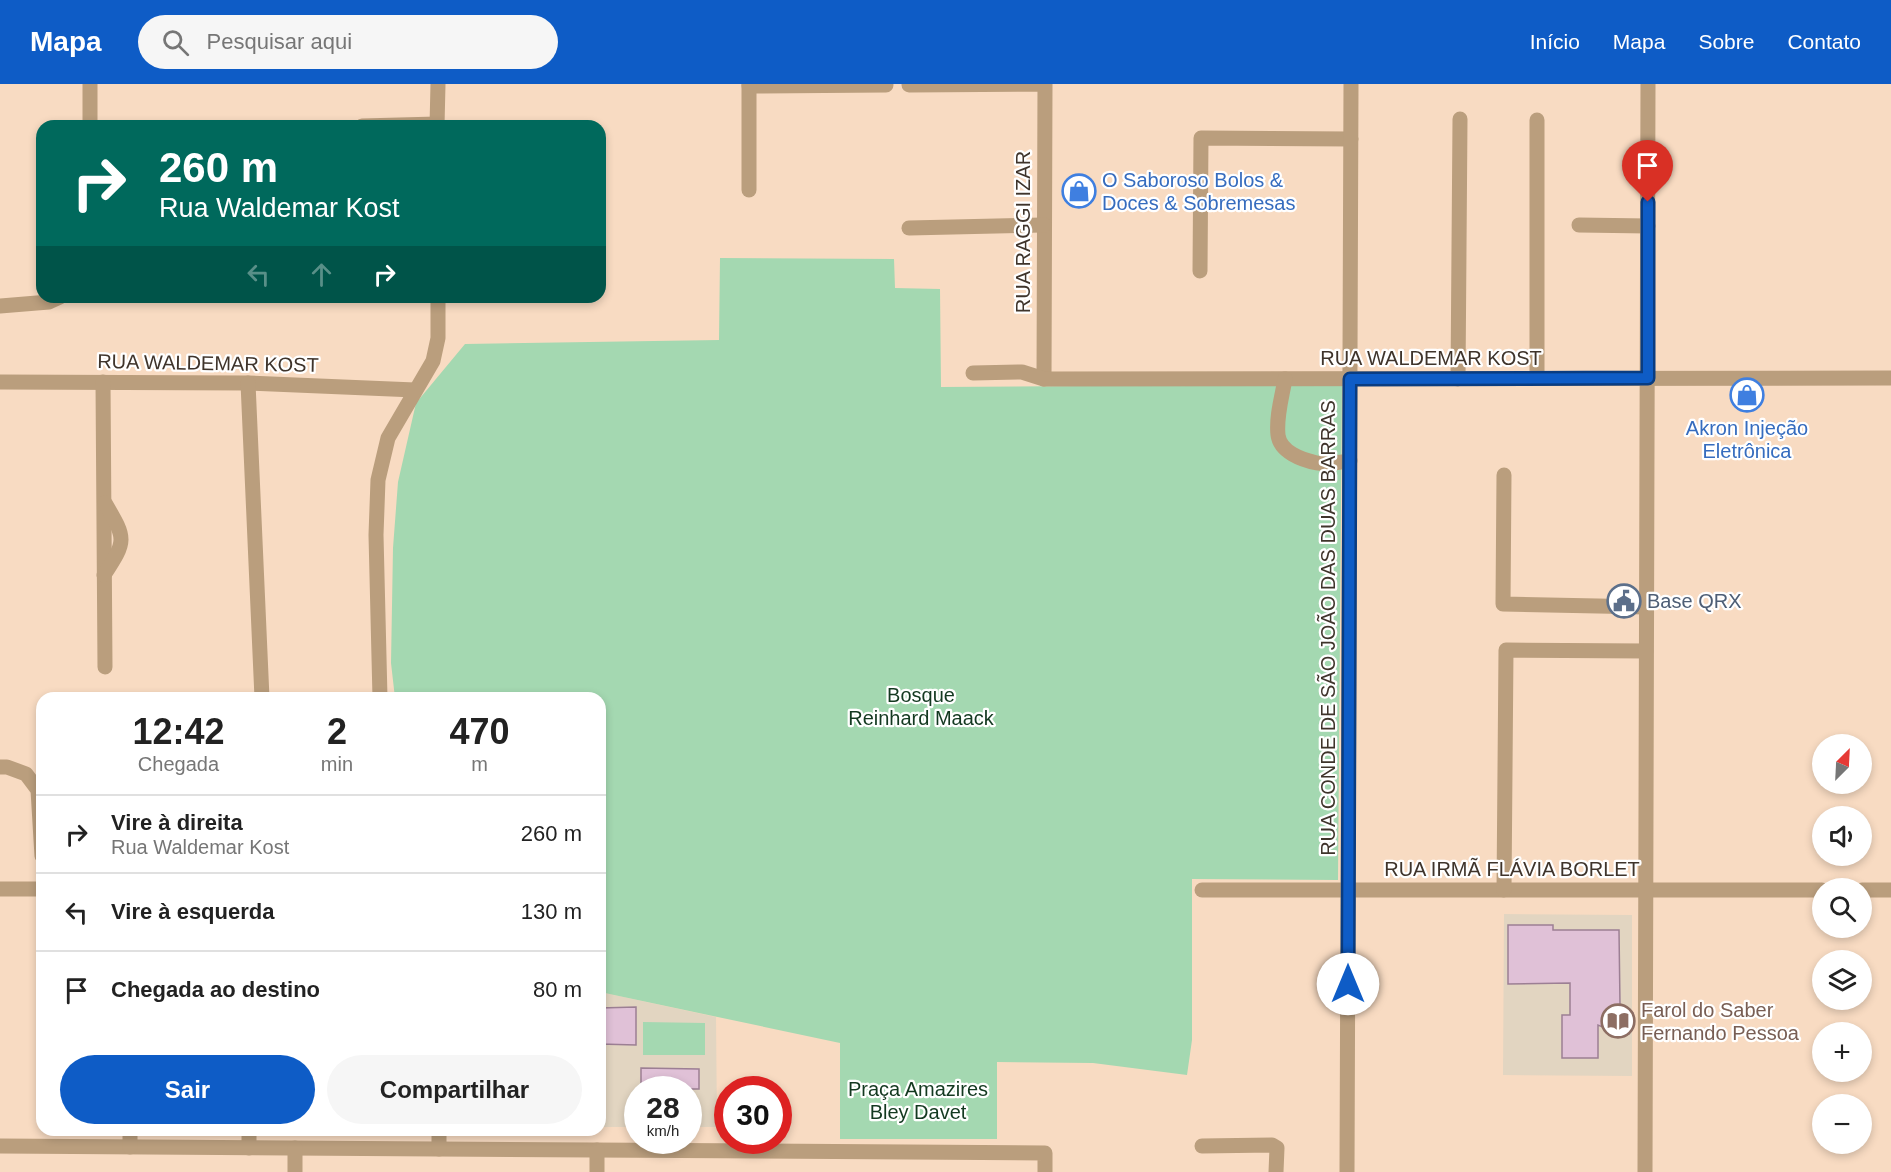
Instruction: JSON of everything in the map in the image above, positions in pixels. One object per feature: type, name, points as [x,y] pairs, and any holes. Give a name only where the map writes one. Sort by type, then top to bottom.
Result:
[{"type":"street","points":[[90,84],[90,120]]},
{"type":"street","points":[[437,120],[438,84]]},
{"type":"street","points":[[909,85],[1045,84]]},
{"type":"street","name":"RUA RAGGI IZAR","points":[[1044,380],[1045,84]]},
{"type":"street","name":"RUA CONDE DE SÃO JOÃO DAS DUAS BARRAS","points":[[1347,1172],[1351,84]]},
{"type":"street","points":[[1645,1172],[1648,84]]},
{"type":"street","points":[[749,190],[749,85],[886,85]]},
{"type":"street","points":[[1458,378],[1460,119]]},
{"type":"street","points":[[1537,120],[1537,378]]},
{"type":"street","points":[[1200,271],[1201,138],[1351,140]]},
{"type":"street","points":[[909,228],[1044,225]]},
{"type":"street","points":[[1579,225],[1648,226]]},
{"type":"street","points":[[0,306],[37,303]]},
{"type":"street","points":[[380,692],[376,536],[378,480],[388,438],[433,361],[437,350],[438,303]]},
{"type":"street","name":"RUA WALDEMAR KOST","points":[[973,373],[1022,372],[1044,380],[1891,378]]},
{"type":"street","points":[[1286,379],[1279,412],[1278,437],[1281,445],[1291,454],[1318,463],[1350,461]]},
{"type":"street","name":"RUA WALDEMAR KOST","points":[[0,382],[248,383],[416,390]]},
{"type":"street","points":[[103,382],[105,667]]},
{"type":"street","points":[[248,383],[262,692]]},
{"type":"street","points":[[1504,475],[1503,604],[1647,606]]},
{"type":"street","points":[[1504,890],[1506,650],[1647,651]]},
{"type":"street","points":[[0,766],[26,774],[36,787]]},
{"type":"street","points":[[0,889],[36,889]]},
{"type":"street","name":"RUA IRMÃ FLÁVIA BORLET","points":[[1202,890],[1812,890]]},
{"type":"street","points":[[1872,890],[1891,890]]},
{"type":"street","points":[[130,1136],[130,1147]]},
{"type":"street","points":[[249,1136],[249,1148]]},
{"type":"street","points":[[439,1149],[440,1136]]},
{"type":"street","points":[[1202,1146],[1272,1144],[1277,1148],[1276,1172]]},
{"type":"street","points":[[0,1146],[1045,1153],[1045,1172]]},
{"type":"street","points":[[295,1148],[295,1172]]},
{"type":"street","points":[[597,1150],[597,1172]]},
{"type":"shaded area","points":[[1504,914],[1632,915],[1632,1076],[1503,1075]]},
{"type":"shaded area","points":[[606,993],[716,1017],[714,1127],[702,1127],[702,1076],[624,1076],[624,1127],[606,1127]]},
{"type":"green space","name":"Bosque Reinhard Maack","points":[[720,258],[894,259],[895,288],[940,289],[941,387],[1342,384],[1338,880],[1192,879],[1192,1040],[1187,1075],[1093,1063],[997,1062],[997,1139],[840,1139],[840,1043],[606,993],[606,692],[394,692],[391,663],[393,548],[398,482],[416,403],[465,344],[719,340]]},
{"type":"green space","points":[[643,1022],[705,1023],[705,1055],[643,1055]]},
{"type":"building","points":[[1508,925],[1553,925],[1553,930],[1619,930],[1620,1005],[1633,1013],[1629,1021],[1629,1034],[1620,1034],[1598,1025],[1598,1058],[1562,1058],[1562,1015],[1570,1015],[1570,983],[1508,984]]},
{"type":"building","points":[[636,1007],[636,1045],[606,1044],[606,1008]]},
{"type":"building","points":[[641,1068],[699,1069],[699,1076],[641,1076]]},
{"type":"place","name":"O Saboroso Bolos & Doces & Sobremesas","points":[[1079,191]]},
{"type":"place","name":"Akron Injeção Eletrônica","points":[[1747,395]]},
{"type":"place","name":"Base QRX","points":[[1624,601]]},
{"type":"place","name":"Farol do Saber Fernando Pessoa","points":[[1618,1021]]},
{"type":"route","points":[[1348,984],[1350,379],[1648,378],[1648,202]]},
{"type":"park label","name":"Praça Amazires Bley Davet","points":[[918,1100]]}]
